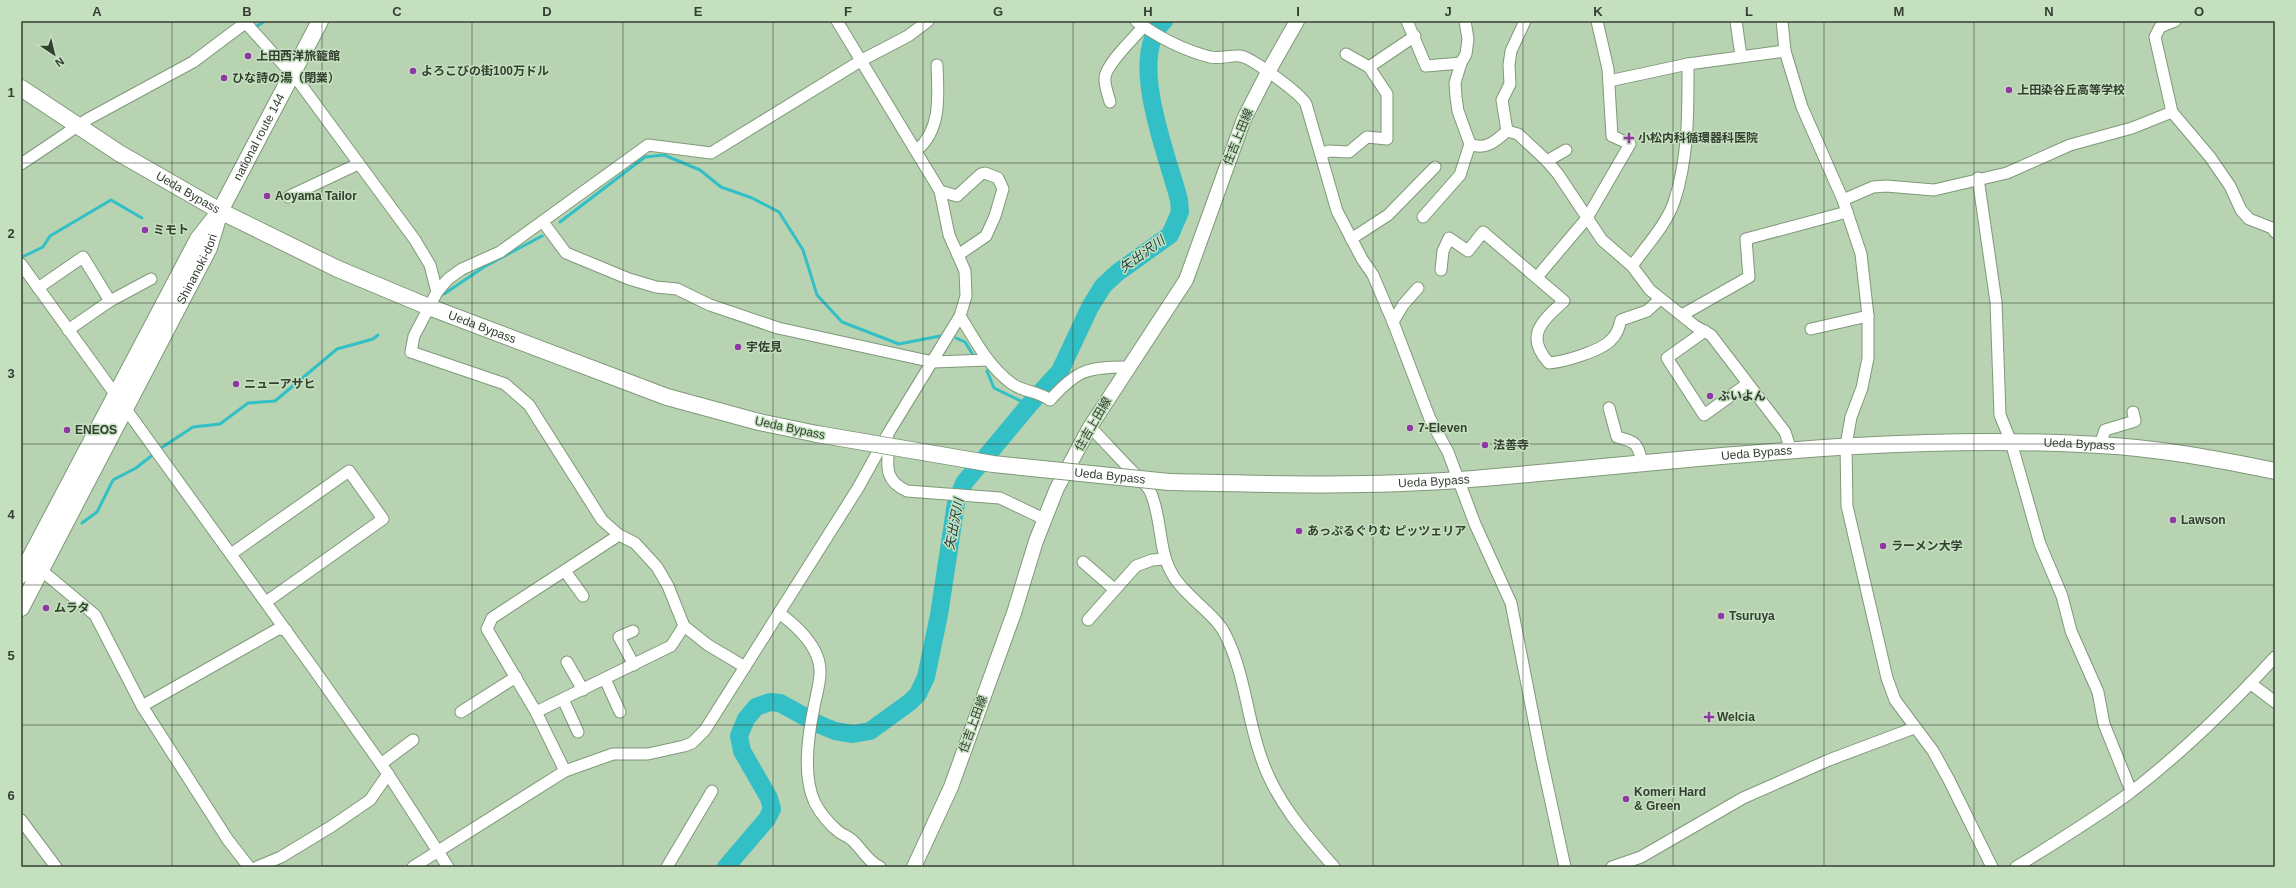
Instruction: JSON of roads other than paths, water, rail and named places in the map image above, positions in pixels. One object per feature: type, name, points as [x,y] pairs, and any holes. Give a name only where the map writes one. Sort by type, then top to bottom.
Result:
[{"type":"highway","name":"national route 144","points":[[220,211],[320,21]]},
{"type":"highway","name":"Ueda Bypass","points":[[21,88],[119,152],[220,211],[338,269],[429,307],[667,397],[759,422],[817,434],[993,464],[1169,482],[1298,485],[1458,480],[1846,446],[1929,442],[2011,442],[2100,445],[2197,456],[2275,471]]},
{"type":"highway","name":"Shinanoki-dori","points":[[21,575],[198,239],[220,211]]},
{"type":"highway","name":"Shinanoki-dori","points":[[21,608],[209,248],[220,211]]},
{"type":"main road","name":"住吉上田線","points":[[914,867],[951,787],[1014,613],[1044,519],[1090,427],[1127,367],[1186,280],[1244,119],[1268,72],[1297,21]]},
{"type":"street","points":[[413,867],[565,771],[613,754],[648,754],[692,743],[705,730],[858,488],[889,432],[960,316],[967,287],[965,271],[948,235],[940,190],[837,21]]},
{"type":"street","points":[[745,667],[708,645],[684,626],[668,586],[657,567],[635,543],[620,535],[602,520],[526,402],[505,384],[411,352],[414,336],[437,292],[448,279],[462,269],[500,252],[648,145],[711,153],[862,60],[908,36],[928,21]]},
{"type":"street","points":[[1407,21],[1426,66],[1461,63]]},
{"type":"street","points":[[1423,217],[1460,175],[1470,144],[1458,111],[1455,83],[1461,63],[1466,54],[1467,47],[1465,21]]},
{"type":"street","points":[[1507,131],[1502,100],[1510,84],[1509,64],[1511,51],[1525,21]]},
{"type":"street","points":[[1537,277],[1587,218],[1630,144],[1612,136],[1609,81],[1597,21]]},
{"type":"street","points":[[1736,21],[1741,56]]},
{"type":"street","points":[[1782,21],[1785,51],[1802,107],[1843,200],[1861,254],[1868,316],[1868,358],[1862,388],[1851,417],[1846,446],[1847,506],[1887,678],[1895,700],[1914,728],[1933,751],[1992,867]]},
{"type":"street","points":[[2175,21],[2160,27],[2155,37],[2172,112],[2210,157],[2230,186],[2241,210],[2249,219],[2274,229]]},
{"type":"street","points":[[21,164],[79,126],[193,62],[245,22],[292,75],[415,240],[430,265],[437,292]]},
{"type":"street","points":[[1110,102],[1105,82],[1105,75],[1110,66],[1142,25],[1160,38],[1211,57],[1242,56],[1268,72],[1302,97],[1321,154],[1337,211],[1351,239],[1373,275],[1393,322],[1416,385],[1430,418],[1448,452],[1475,524],[1511,603],[1541,756],[1565,867]]},
{"type":"street","points":[[1369,67],[1414,36]]},
{"type":"street","points":[[1609,81],[1688,64],[1785,51]]},
{"type":"street","points":[[1321,154],[1329,151],[1349,152],[1367,137],[1387,138],[1387,94],[1369,67],[1346,54]]},
{"type":"street","points":[[1632,266],[1674,203],[1687,146],[1688,64]]},
{"type":"street","points":[[917,150],[930,134],[936,122],[938,101],[937,65]]},
{"type":"street","points":[[1843,200],[1873,187],[1886,186],[1934,190],[1978,178],[2007,173],[2070,145],[2132,128],[2172,112]]},
{"type":"street","points":[[1470,144],[1476,146],[1489,145],[1507,131]]},
{"type":"street","points":[[1507,131],[1518,134],[1547,161],[1558,174],[1602,240],[1632,266],[1650,290],[1695,326],[1711,334],[1747,384],[1786,432],[1791,450]]},
{"type":"street","points":[[1547,161],[1566,150]]},
{"type":"street","points":[[288,197],[358,164]]},
{"type":"street","points":[[1351,239],[1388,215],[1435,167]]},
{"type":"street","points":[[940,190],[957,196],[981,174],[985,173],[998,178],[1003,189],[995,216],[986,236],[958,255]]},
{"type":"street","points":[[1978,178],[1996,302],[2000,415],[2011,442],[2040,544],[2062,596],[2071,631],[2098,692],[2104,724],[2131,791]]},
{"type":"street","points":[[1682,315],[1749,277],[1746,239],[1847,212]]},
{"type":"street","points":[[543,222],[566,253],[629,280],[677,289],[710,305],[778,328],[933,362],[988,360]]},
{"type":"street","points":[[1441,270],[1443,251],[1449,238],[1468,251],[1483,232],[1537,277],[1564,302],[1538,328],[1536,337],[1542,355],[1549,363],[1564,362],[1609,342],[1618,332],[1622,320],[1648,311],[1660,299]]},
{"type":"street","points":[[38,288],[83,257],[110,301]]},
{"type":"street","points":[[21,264],[266,602],[381,764],[448,867]]},
{"type":"street","points":[[68,330],[110,301],[151,279]]},
{"type":"street","points":[[1393,322],[1403,305],[1418,288]]},
{"type":"street","points":[[960,316],[988,360],[1012,384],[1032,390],[1050,400],[1066,382],[1092,368],[1127,367]]},
{"type":"street","points":[[1811,330],[1868,316]]},
{"type":"street","points":[[1705,331],[1667,358],[1704,415],[1747,384]]},
{"type":"street","points":[[1609,408],[1617,437],[1634,442],[1638,446],[1642,463]]},
{"type":"street","points":[[2100,445],[2105,430],[2135,421],[2133,412]]},
{"type":"street","points":[[1090,427],[1149,490],[1157,511],[1164,559],[1174,578],[1226,634],[1242,680],[1247,708],[1268,776],[1281,801],[1334,867]]},
{"type":"street","points":[[889,432],[888,472],[893,483],[907,490],[1000,498],[1044,519]]},
{"type":"street","points":[[231,554],[349,471],[382,519],[266,602]]},
{"type":"street","points":[[565,771],[536,712],[487,629],[492,618],[620,535]]},
{"type":"street","points":[[1088,620],[1136,566],[1148,561],[1164,559]]},
{"type":"street","points":[[1083,562],[1114,589]]},
{"type":"street","points":[[41,570],[95,615],[142,706],[228,840],[249,867]]},
{"type":"street","points":[[565,571],[583,596]]},
{"type":"street","points":[[779,613],[793,623],[817,656],[820,675],[810,730],[809,778],[816,804],[838,831],[850,838],[867,859],[880,867]]},
{"type":"street","points":[[536,712],[671,646],[684,626]]},
{"type":"street","points":[[142,706],[278,629],[286,630]]},
{"type":"street","points":[[633,631],[619,637],[634,665]]},
{"type":"street","points":[[2016,867],[2076,830],[2131,791],[2184,748],[2275,657]]},
{"type":"street","points":[[567,662],[583,690]]},
{"type":"street","points":[[461,712],[516,678]]},
{"type":"street","points":[[605,679],[620,712]]},
{"type":"street","points":[[2250,683],[2275,702]]},
{"type":"street","points":[[563,700],[578,732]]},
{"type":"street","points":[[1612,867],[1641,857],[1743,798],[1829,760],[1914,728]]},
{"type":"street","points":[[381,764],[413,740]]},
{"type":"street","points":[[257,867],[281,857],[332,826],[370,800],[388,774]]},
{"type":"street","points":[[667,867],[712,791]]},
{"type":"street","points":[[21,820],[56,867]]},
{"type":"waterway","points":[[254,28],[265,21]]},
{"type":"waterway","name":"矢出沢川","points":[[726,867],[767,819],[772,809],[769,798],[742,751],[739,736],[746,719],[756,707],[770,702],[780,703],[818,724],[835,731],[853,734],[870,731],[910,702],[918,694],[926,677],[939,615],[956,503],[964,483],[1029,405],[1060,371],[1090,307],[1103,286],[1117,273],[1170,235],[1180,212],[1179,200],[1159,134],[1149,82],[1149,58],[1153,37],[1164,21]]},
{"type":"waterway","points":[[560,222],[645,157],[664,155],[700,170],[721,187],[752,198],[779,212],[803,250],[817,295],[842,322],[899,344],[940,336]]},
{"type":"waterway","points":[[22,257],[43,247],[50,236],[111,200],[142,218]]},
{"type":"waterway","points":[[444,294],[484,267],[542,236]]},
{"type":"waterway","points":[[161,448],[193,427],[220,424],[248,403],[275,401],[337,349],[373,339],[378,335]]},
{"type":"waterway","points":[[956,338],[965,342],[973,355]]},
{"type":"waterway","points":[[987,371],[994,388],[1029,405]]},
{"type":"waterway","points":[[82,523],[97,512],[113,480],[136,468],[155,453]]},
{"type":"place","name":"上田西洋旅籠館","points":[[248,56]]},
{"type":"place","name":"よろこびの街100万ドル","points":[[413,71]]},
{"type":"place","name":"ひな詩の湯（閉業）","points":[[224,78]]},
{"type":"place","name":"上田染谷丘高等学校","points":[[2009,90]]},
{"type":"place","name":"小松内科循環器科医院","points":[[1629,138]]},
{"type":"place","name":"Aoyama Tailor","points":[[267,196]]},
{"type":"place","name":"ミモト","points":[[145,230]]},
{"type":"place","name":"宇佐見","points":[[738,347]]},
{"type":"place","name":"ニューアサヒ","points":[[236,384]]},
{"type":"place","name":"ぶいよん","points":[[1710,396]]},
{"type":"place","name":"7-Eleven","points":[[1410,428]]},
{"type":"place","name":"ENEOS","points":[[67,430]]},
{"type":"place","name":"法善寺","points":[[1485,445]]},
{"type":"place","name":"Lawson","points":[[2173,520]]},
{"type":"place","name":"あっぷるぐりむ ピッツェリア","points":[[1299,531]]},
{"type":"place","name":"ラーメン大学","points":[[1883,546]]},
{"type":"place","name":"ムラタ","points":[[46,608]]},
{"type":"place","name":"Tsuruya","points":[[1721,616]]},
{"type":"place","name":"Welcia","points":[[1709,717]]},
{"type":"place","name":"Komeri Hard & Green","points":[[1626,799]]}]
